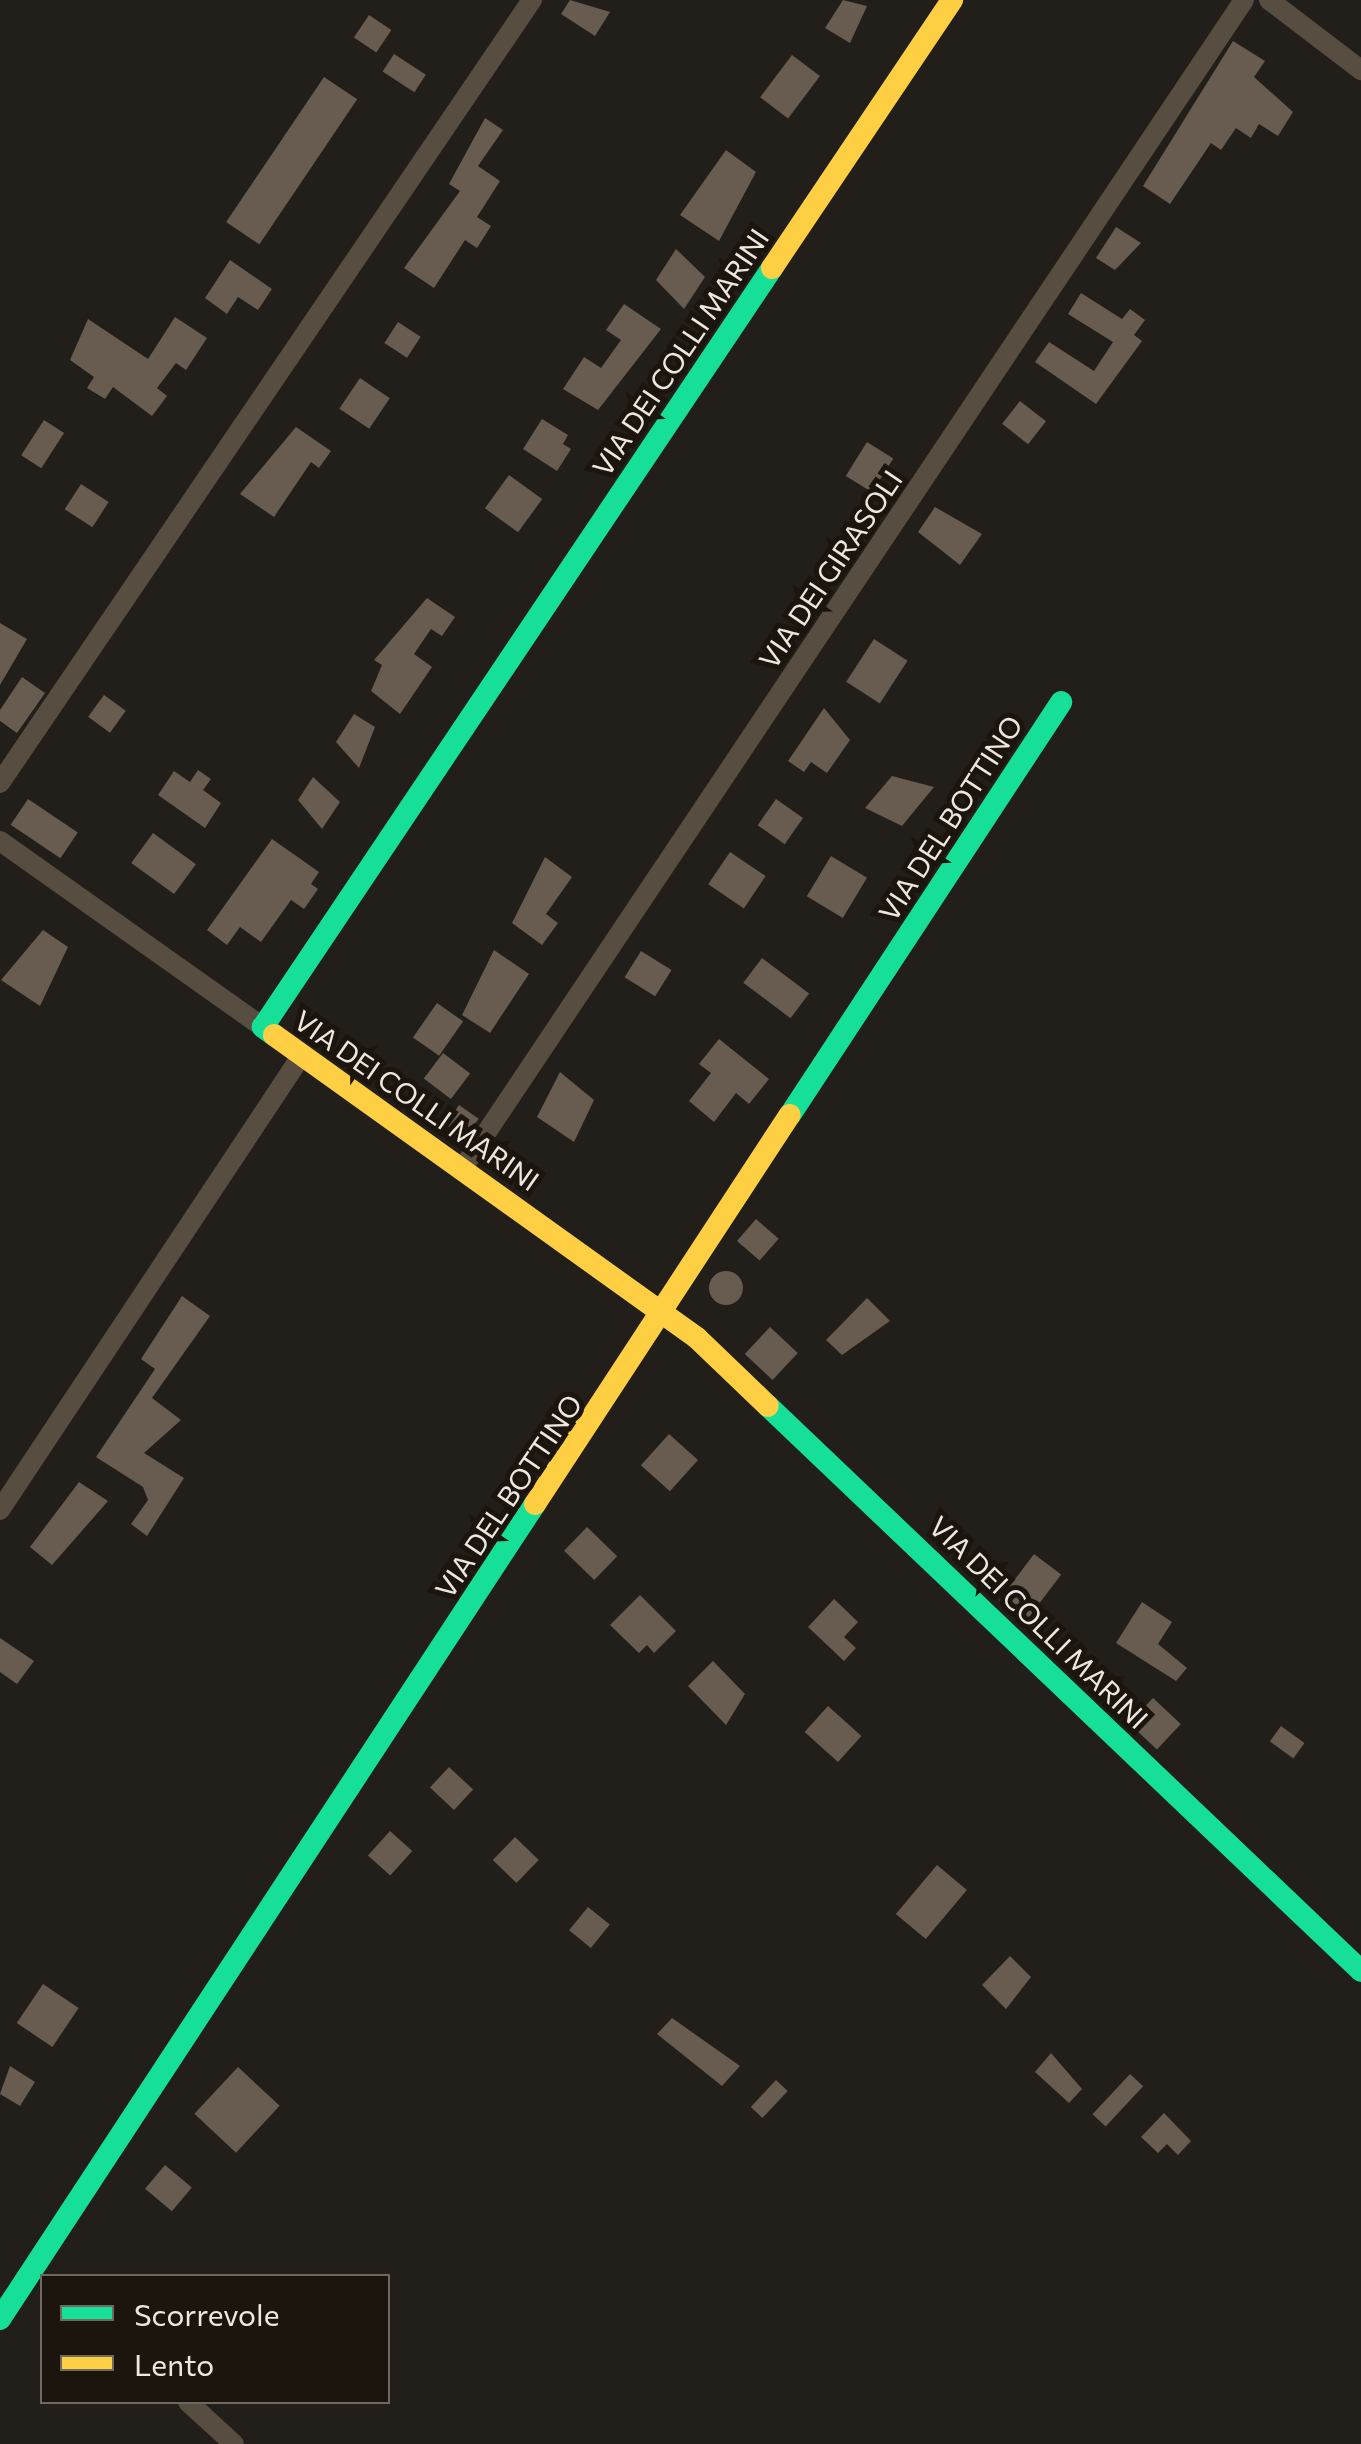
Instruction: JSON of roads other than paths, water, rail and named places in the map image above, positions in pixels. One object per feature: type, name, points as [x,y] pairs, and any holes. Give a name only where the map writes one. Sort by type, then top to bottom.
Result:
[{"type":"street","points":[[0,784],[532,0]]},
{"type":"street","name":"VIA DEI COLLI MARINI","points":[[952,0],[264,1028],[665,1312],[1361,1971]]},
{"type":"street","name":"VIA DEI GIRASOLI","points":[[462,1169],[1244,0]]},
{"type":"street","points":[[1269,0],[1361,70]]},
{"type":"street","name":"VIA DEL BOTTINO","points":[[0,2318],[665,1312],[1061,702]]},
{"type":"street","points":[[0,840],[264,1028]]},
{"type":"street","points":[[0,1510],[302,1054]]},
{"type":"street","points":[[190,2404],[234,2444]]}]
